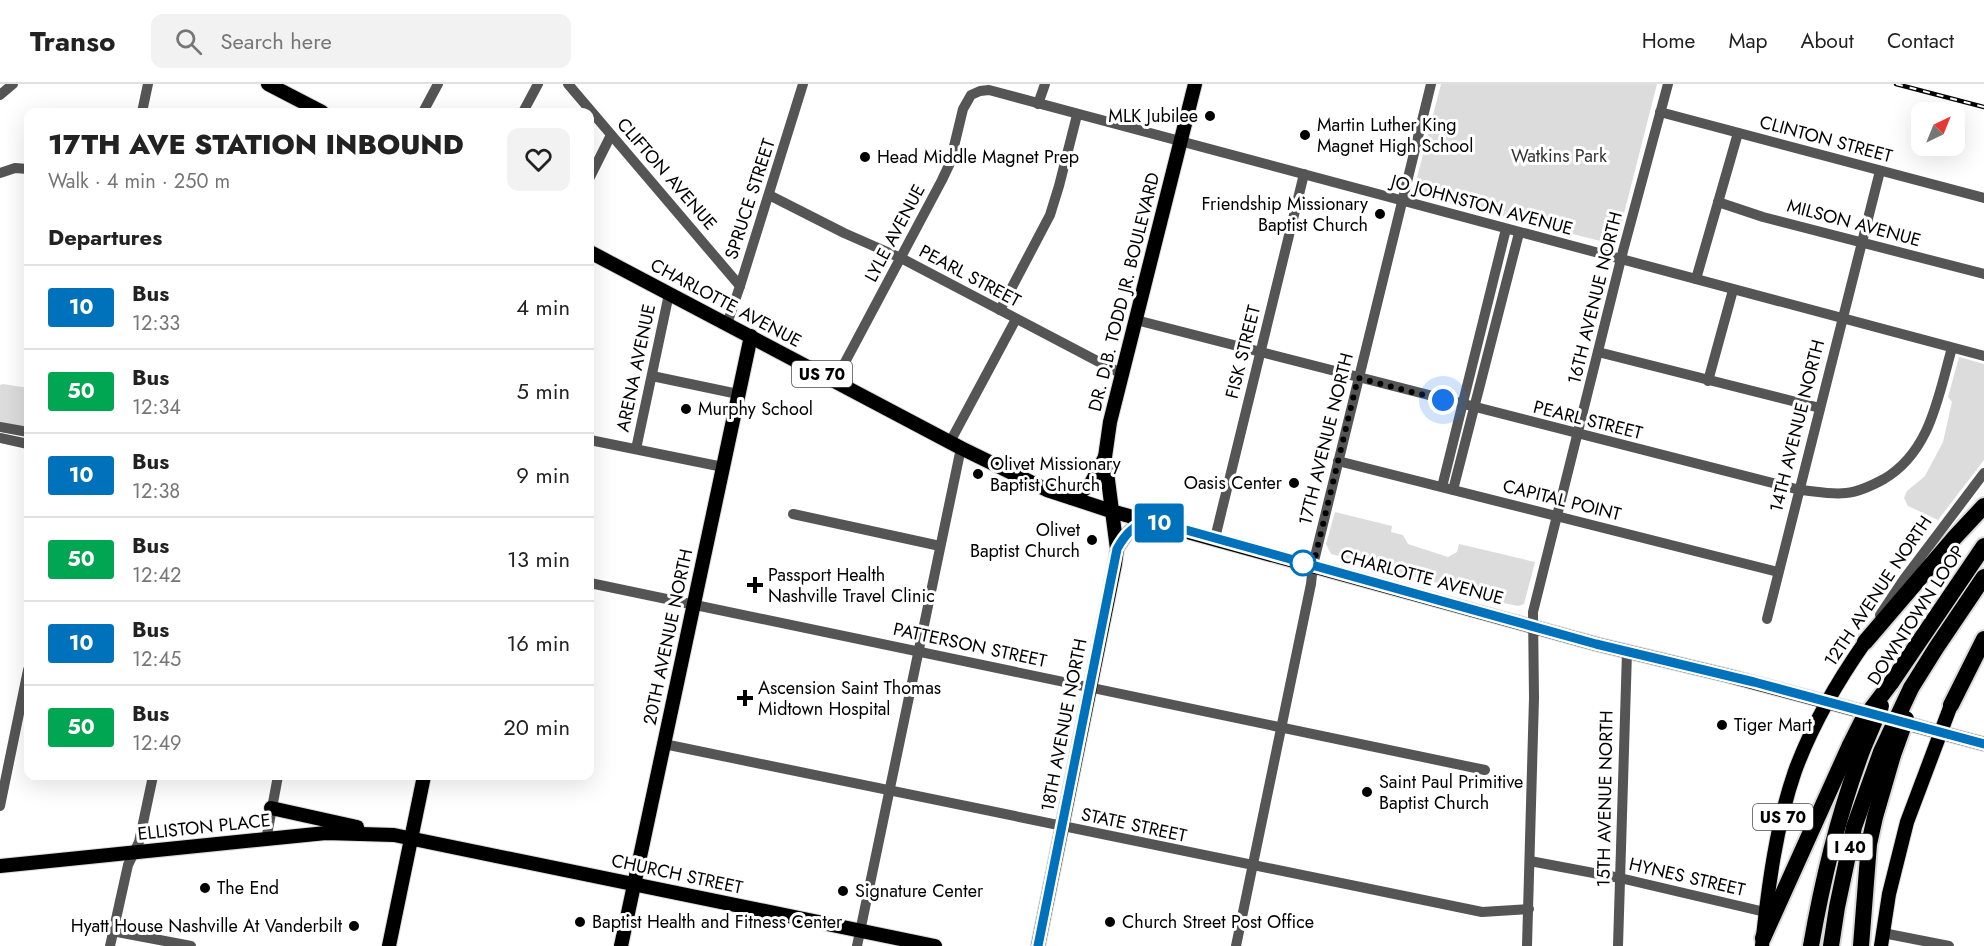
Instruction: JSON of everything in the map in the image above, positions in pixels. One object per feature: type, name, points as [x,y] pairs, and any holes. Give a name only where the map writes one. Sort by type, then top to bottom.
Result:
[{"type":"highway","points":[[1865,642],[1984,506]]},
{"type":"highway","name":"DOWNTOWN LOOP","points":[[1857,745],[1862,721],[1891,683],[1984,546]]},
{"type":"highway","name":"DOWNTOWN LOOP","points":[[1887,753],[1908,714],[1911,688],[1984,577]]},
{"type":"highway","points":[[1951,705],[1984,639]]},
{"type":"highway","points":[[1762,942],[1857,745]]},
{"type":"highway","name":"I 40","points":[[1811,946],[1830,852],[1844,804],[1857,745]]},
{"type":"highway","points":[[1861,946],[1869,844],[1887,753]]},
{"type":"highway","name":"I 40","points":[[1831,946],[1854,827],[1887,753]]},
{"type":"main road","points":[[268,84],[314,108]]},
{"type":"main road","name":"DR. D.B. TODD JR. BOULEVARD","points":[[1111,511],[1105,457],[1110,422],[1195,84]]},
{"type":"main road","name":"CHARLOTTE AVENUE","points":[[594,254],[955,445],[1023,479],[1072,498],[1111,511],[1627,652],[1737,678],[1939,734],[1984,744]]},
{"type":"main road","name":"20TH AVENUE NORTH","points":[[621,946],[751,336]]},
{"type":"main road","points":[[1072,498],[1090,485],[1105,457]]},
{"type":"main road","name":"18TH AVENUE NORTH","points":[[1038,946],[1117,549],[1111,511]]},
{"type":"main road","points":[[1117,549],[1131,530],[1150,520]]},
{"type":"main road","name":"12TH AVENUE NORTH","points":[[1827,702],[1837,682],[1865,642]]},
{"type":"main road","name":"US 70","points":[[1762,942],[1780,828],[1795,771],[1827,702]]},
{"type":"main road","points":[[1882,940],[1889,894],[1907,822],[1951,705]]},
{"type":"main road","points":[[389,946],[423,780]]},
{"type":"main road","points":[[271,808],[394,835]]},
{"type":"main road","name":"ELLISTON PLACE","points":[[0,866],[326,833],[411,837]]},
{"type":"main road","name":"CHURCH STREET","points":[[411,837],[935,946]]},
{"type":"street","points":[[0,94],[13,84]]},
{"type":"street","points":[[143,108],[148,84]]},
{"type":"street","points":[[425,108],[438,84]]},
{"type":"street","points":[[525,108],[537,84]]},
{"type":"street","name":"CLIFTON AVENUE","points":[[568,84],[588,108]]},
{"type":"street","name":"SPRUCE STREET","points":[[727,324],[803,84]]},
{"type":"street","points":[[1038,104],[1045,84]]},
{"type":"street","name":"17TH AVENUE NORTH","points":[[1236,946],[1313,566],[1431,84]]},
{"type":"street","name":"16TH AVENUE NORTH","points":[[1527,946],[1534,698],[1533,612],[1668,84]]},
{"type":"street","name":"JO JOHNSTON AVENUE","points":[[971,95],[989,90],[1984,356]]},
{"type":"street","name":"LYLE AVENUE","points":[[835,381],[950,163],[963,109],[971,95]]},
{"type":"street","name":"CLINTON STREET","points":[[1660,112],[1984,198]]},
{"type":"street","points":[[1000,310],[1053,206],[1077,114]]},
{"type":"street","name":"CLIFTON AVENUE","points":[[594,115],[740,286]]},
{"type":"street","points":[[1696,279],[1738,133]]},
{"type":"street","points":[[594,169],[611,135]]},
{"type":"street","points":[[0,173],[15,168],[24,169]]},
{"type":"street","name":"14TH AVENUE NORTH","points":[[1767,618],[1880,171]]},
{"type":"street","name":"FISK STREET","points":[[1215,538],[1304,174]]},
{"type":"street","name":"PEARL STREET","points":[[769,195],[901,258],[1122,374]]},
{"type":"street","name":"MILSON AVENUE","points":[[1718,202],[1762,217],[1984,274]]},
{"type":"street","points":[[1447,489],[1462,405],[1506,229]]},
{"type":"street","points":[[1447,489],[1474,407],[1519,233]]},
{"type":"street","points":[[1708,381],[1733,290]]},
{"type":"street","name":"ARENA AVENUE","points":[[636,449],[669,294]]},
{"type":"street","points":[[857,946],[940,546],[955,445],[1016,319]]},
{"type":"street","name":"PEARL STREET","points":[[1136,320],[1800,490],[1846,493],[1876,484],[1901,467],[1920,444],[1929,426],[1952,348]]},
{"type":"street","points":[[1598,352],[1820,408]]},
{"type":"street","points":[[652,376],[738,394]]},
{"type":"street","points":[[0,427],[24,431]]},
{"type":"street","points":[[0,438],[24,443]]},
{"type":"street","points":[[594,441],[723,467]]},
{"type":"street","name":"CAPITAL POINT","points":[[1338,461],[1778,572]]},
{"type":"street","name":"12TH AVENUE NORTH","points":[[1865,642],[1883,609],[1904,579],[1984,473]]},
{"type":"street","points":[[793,514],[940,546]]},
{"type":"street","name":"PATTERSON STREET","points":[[594,584],[1485,770]]},
{"type":"street","name":"15TH AVENUE NORTH","points":[[1618,946],[1627,652]]},
{"type":"street","points":[[1951,705],[1984,654]]},
{"type":"street","points":[[0,806],[5,752],[24,684]]},
{"type":"street","name":"STATE STREET","points":[[664,744],[1482,912],[1529,909]]},
{"type":"street","points":[[110,946],[128,865],[139,842],[152,780]]},
{"type":"street","points":[[266,840],[277,780]]},
{"type":"street","name":"HYNES STREET","points":[[1530,861],[1620,878],[1766,912]]},
{"type":"street","points":[[112,931],[191,946]]},
{"type":"street","points":[[1882,940],[1949,946]]},
{"type":"green space","name":"Watkins Park","points":[[1441,84],[1657,84],[1616,245],[1413,193]]},
{"type":"green space","points":[[1959,357],[1984,364],[1984,460],[1938,520],[1908,506],[1904,498],[1907,491],[1925,476],[1943,442],[1952,402],[1948,397]]},
{"type":"green space","points":[[0,385],[24,387],[24,427],[0,422]]},
{"type":"green space","points":[[1335,512],[1392,526],[1391,532],[1403,535],[1408,544],[1448,557],[1457,552],[1459,544],[1535,562],[1524,604],[1518,606],[1484,599],[1452,587],[1331,554],[1326,544]]},
{"type":"railway","points":[[1896,84],[1984,107]]},
{"type":"bus line","name":"10","points":[[1038,946],[1117,549],[1131,530],[1150,520],[1596,644],[1754,682],[1939,734],[1984,744]]},
{"type":"place","name":"MLK Jubilee","points":[[1210,116]]},
{"type":"place","name":"Martin Luther King Magnet High School","points":[[1305,135]]},
{"type":"place","name":"Head Middle Magnet Prep","points":[[865,157]]},
{"type":"place","name":"Friendship Missionary Baptist Church","points":[[1380,214]]},
{"type":"place","name":"Murphy School","points":[[686,409]]},
{"type":"place","name":"Olivet Missionary Baptist Church","points":[[978,474]]},
{"type":"place","name":"Oasis Center","points":[[1294,483]]},
{"type":"place","name":"Olivet Baptist Church","points":[[1092,540]]},
{"type":"place","name":"Passport Health Nashville Travel Clinic","points":[[755,585]]},
{"type":"place","name":"Ascension Saint Thomas Midtown Hospital","points":[[745,698]]},
{"type":"place","name":"Tiger Mart","points":[[1722,725]]},
{"type":"place","name":"Saint Paul Primitive Baptist Church","points":[[1367,792]]},
{"type":"place","name":"The End","points":[[205,888]]},
{"type":"place","name":"Signature Center","points":[[843,891]]},
{"type":"place","name":"Baptist Health and Fitness Center","points":[[580,922]]},
{"type":"place","name":"Church Street Post Office","points":[[1110,922]]},
{"type":"place","name":"Hyatt House Nashville At Vanderbilt","points":[[354,926]]},
{"type":"route","points":[[1303,563],[1313,566],[1358,378],[1443,400]]}]
